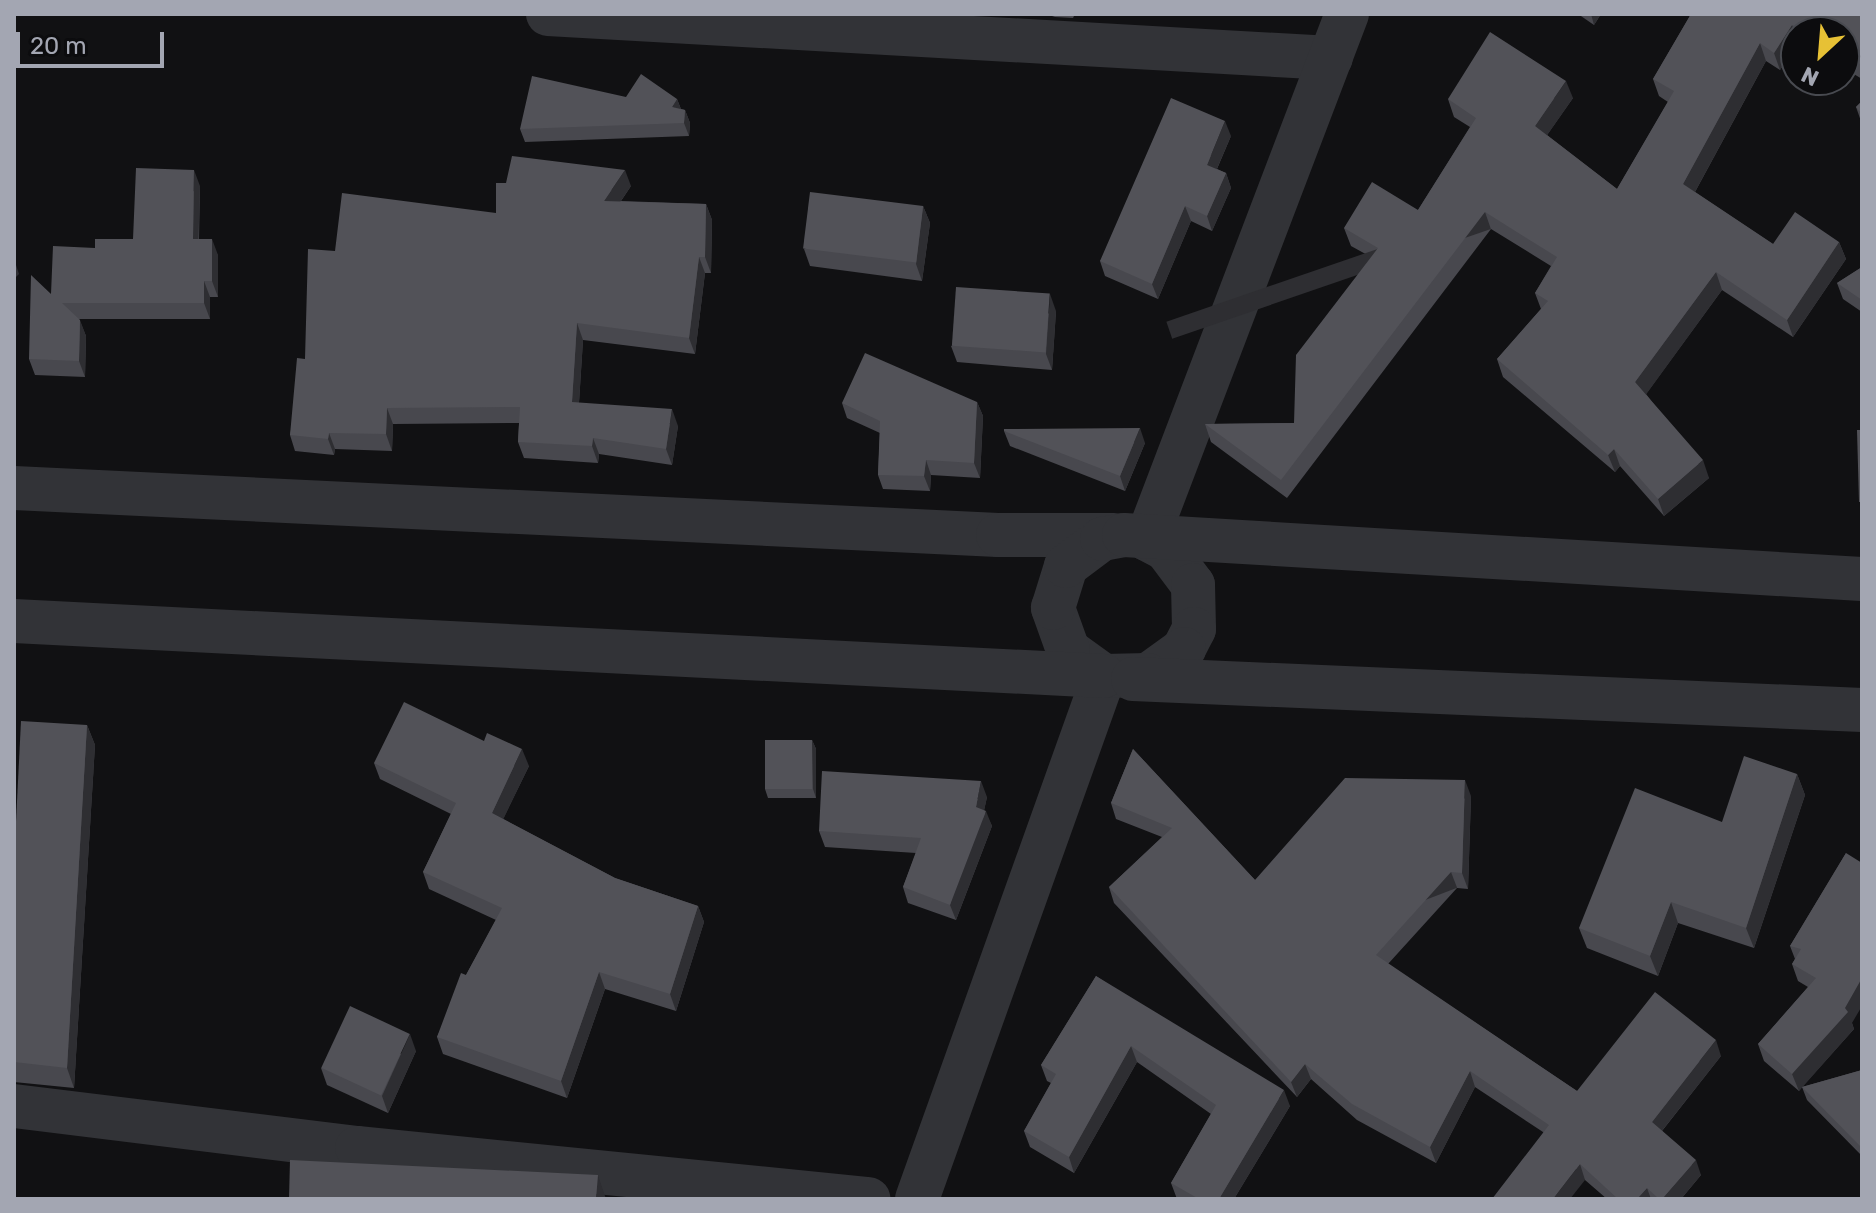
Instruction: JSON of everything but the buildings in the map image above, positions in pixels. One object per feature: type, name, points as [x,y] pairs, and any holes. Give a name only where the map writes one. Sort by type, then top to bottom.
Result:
[{"type":"street","points":[[548,14],[826,22],[1331,58]]},
{"type":"street","points":[[1135,537],[1347,14]]},
{"type":"street","points":[[14,488],[998,535],[1135,537],[1862,579]]},
{"type":"street","points":[[1135,537],[1182,565],[1197,607],[1184,649],[1158,670],[1115,677],[1068,650],[1053,608],[1066,566],[1102,539],[1135,537]]},
{"type":"street","points":[[14,621],[1115,677],[1862,710]]},
{"type":"street","points":[[917,1199],[1115,677]]},
{"type":"street","points":[[14,1106],[357,1148],[868,1199]]}]
